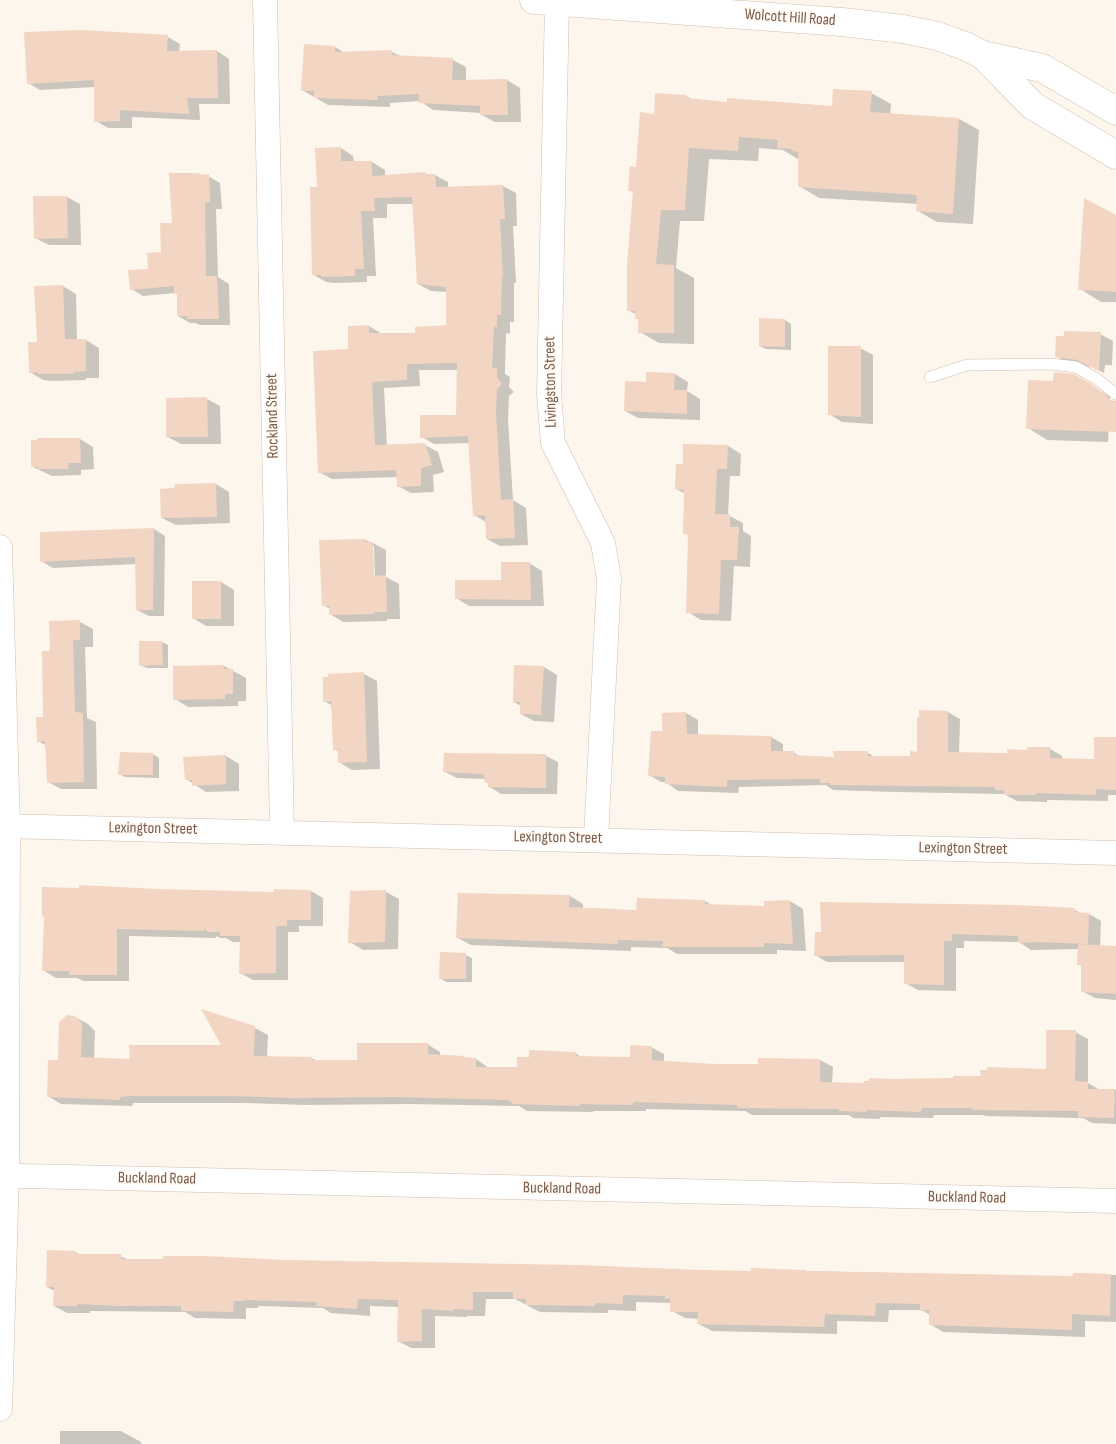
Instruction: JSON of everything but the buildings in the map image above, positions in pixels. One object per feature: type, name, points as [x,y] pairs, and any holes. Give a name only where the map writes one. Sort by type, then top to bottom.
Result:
[{"type":"street","name":"Rockland Street","points":[[265,0],[282,832]]},
{"type":"street","name":"Wolcott Hill Road","points":[[545,1],[656,4],[883,26],[937,36],[983,55],[1042,68],[1116,111]]},
{"type":"street","name":"Livingston Street","points":[[545,1],[549,394],[553,443],[603,543],[609,579],[596,839]]},
{"type":"street","name":"Wolcott Hill Road","points":[[983,55],[1033,106],[1116,155]]},
{"type":"street","points":[[1068,127],[1088,95]]},
{"type":"street","points":[[0,547],[4,826],[0,1409]]},
{"type":"street","name":"Lexington Street","points":[[4,826],[1116,853]]},
{"type":"street","name":"Buckland Road","points":[[2,1175],[1116,1201]]},
{"type":"lane","points":[[930,377],[967,365],[1051,364],[1076,367],[1097,379],[1116,394]]}]
